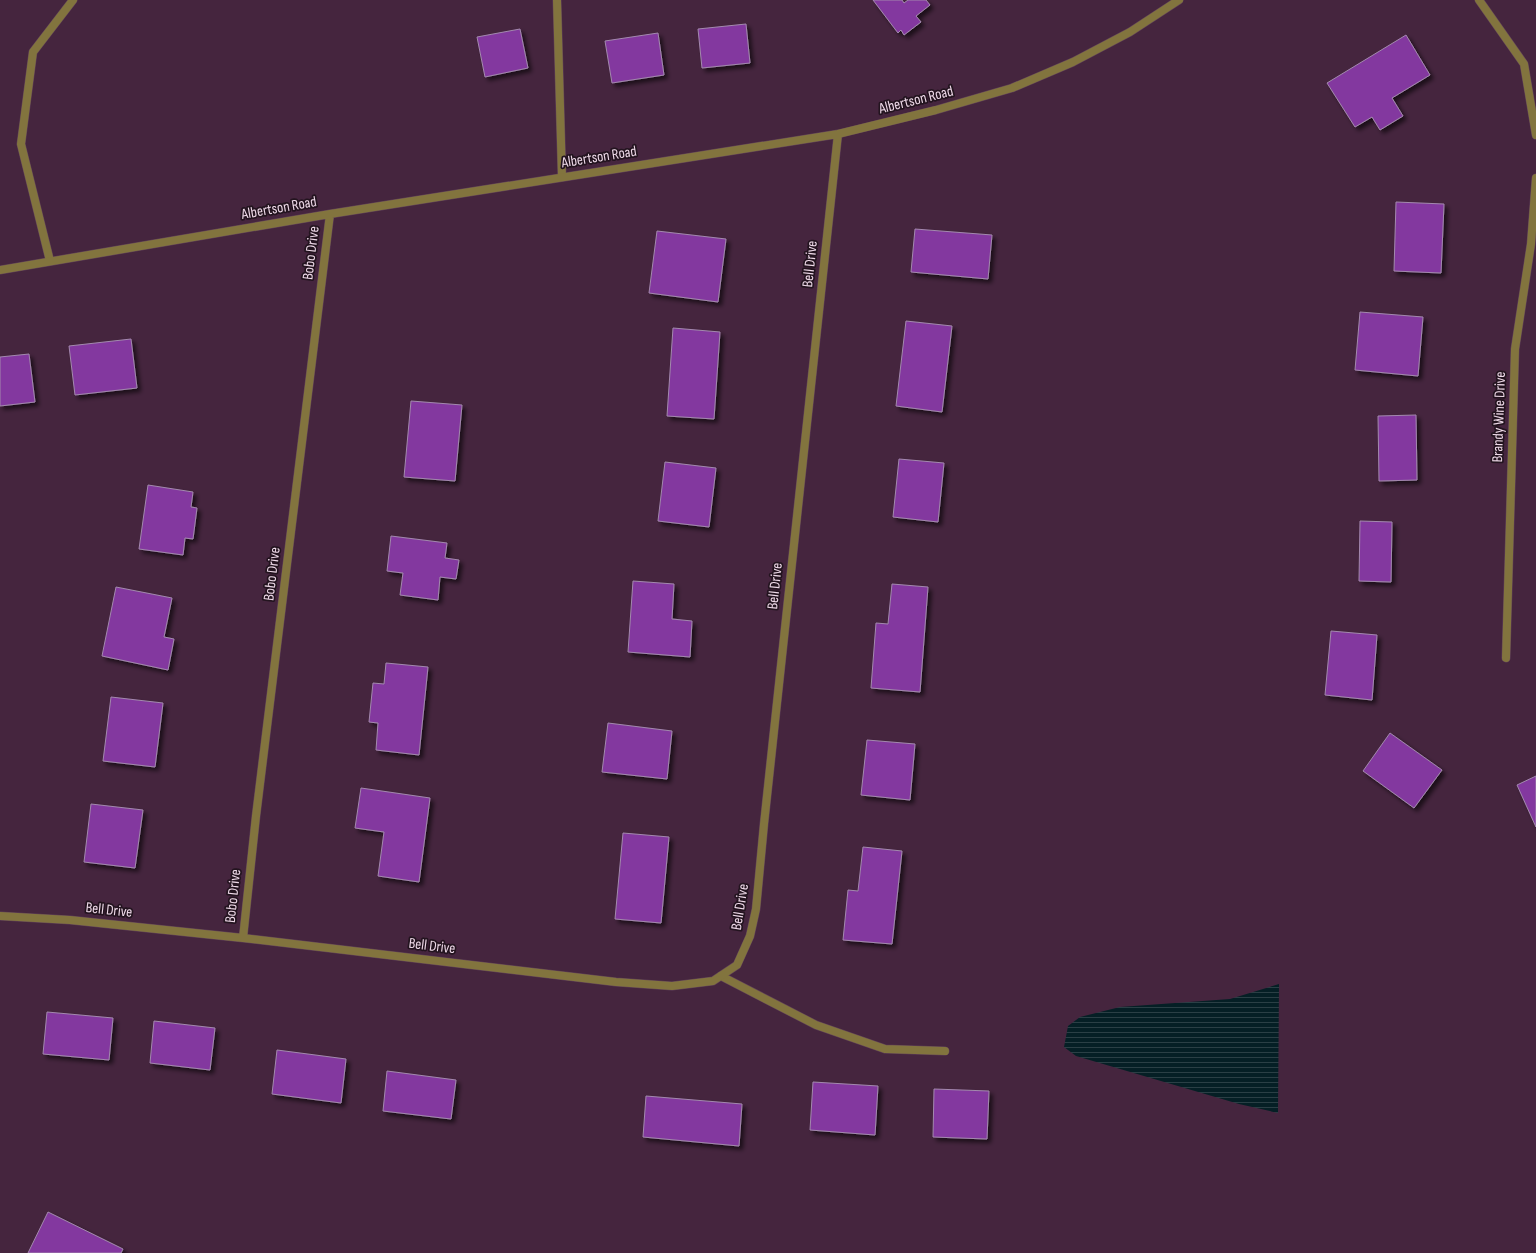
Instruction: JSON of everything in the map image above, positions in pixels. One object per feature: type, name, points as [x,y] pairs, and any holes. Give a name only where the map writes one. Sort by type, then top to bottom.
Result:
[{"type":"street","points":[[50,261],[20,144],[33,52],[73,0]]},
{"type":"street","points":[[557,0],[562,177]]},
{"type":"street","name":"Albertson Road","points":[[0,270],[330,214],[838,134],[936,110],[1012,88],[1073,62],[1130,32],[1179,0]]},
{"type":"street","points":[[1479,0],[1524,64],[1536,135]]},
{"type":"street","name":"Bell Drive","points":[[0,916],[70,920],[243,938],[630,983],[672,986],[713,981],[737,965],[750,936],[756,909],[764,816],[838,134]]},
{"type":"street","name":"Brandy Wine Drive","points":[[1506,658],[1515,349],[1531,244],[1536,178]]},
{"type":"street","name":"Bobo Drive","points":[[243,938],[256,816],[330,214]]},
{"type":"street","points":[[721,976],[816,1025],[885,1049],[945,1051]]},
{"type":"shaded area","points":[[1279,984],[1278,1113],[1239,1104],[1076,1056],[1064,1047],[1068,1026],[1080,1017],[1120,1007],[1230,999]]},
{"type":"building","points":[[873,0],[902,0],[904,3],[908,0],[926,0],[930,5],[916,16],[921,22],[904,35],[901,30],[898,33]]},
{"type":"building","points":[[746,24],[750,63],[702,68],[698,29]]},
{"type":"building","points":[[520,29],[528,68],[485,77],[477,37]]},
{"type":"building","points":[[658,33],[664,75],[612,83],[605,41]]},
{"type":"building","points":[[1406,35],[1430,75],[1392,98],[1403,116],[1380,130],[1372,117],[1355,127],[1327,83]]},
{"type":"building","points":[[1396,202],[1444,204],[1441,273],[1394,271]]},
{"type":"building","points":[[915,229],[992,235],[988,279],[911,272]]},
{"type":"building","points":[[657,231],[726,239],[718,302],[649,293]]},
{"type":"building","points":[[1360,312],[1423,317],[1418,376],[1355,370]]},
{"type":"building","points":[[906,321],[952,326],[942,412],[896,406]]},
{"type":"building","points":[[673,328],[720,332],[714,419],[667,416]]},
{"type":"building","points":[[131,339],[137,388],[75,395],[69,346]]},
{"type":"building","points":[[29,354],[35,402],[0,406],[0,357]]},
{"type":"building","points":[[411,401],[462,405],[455,481],[404,477]]},
{"type":"building","points":[[1416,415],[1417,480],[1379,481],[1378,416]]},
{"type":"building","points":[[899,459],[944,463],[938,522],[893,517]]},
{"type":"building","points":[[665,462],[716,468],[709,527],[658,521]]},
{"type":"building","points":[[148,485],[193,492],[191,507],[197,508],[193,539],[185,538],[183,555],[139,549]]},
{"type":"building","points":[[1360,521],[1392,522],[1391,582],[1359,581]]},
{"type":"building","points":[[391,536],[447,543],[445,558],[459,560],[456,579],[440,577],[438,600],[400,595],[403,573],[387,571]]},
{"type":"building","points":[[633,581],[674,584],[672,619],[692,621],[690,657],[628,652]]},
{"type":"building","points":[[892,584],[928,587],[920,692],[871,688],[876,623],[888,624]]},
{"type":"building","points":[[116,587],[172,598],[164,637],[174,639],[168,670],[102,656]]},
{"type":"building","points":[[1331,631],[1377,635],[1372,700],[1325,695]]},
{"type":"building","points":[[386,663],[428,667],[419,755],[376,750],[378,723],[369,722],[373,683],[384,684]]},
{"type":"building","points":[[111,697],[163,703],[155,767],[103,761]]},
{"type":"building","points":[[608,723],[672,731],[667,779],[602,772]]},
{"type":"building","points":[[1390,733],[1442,770],[1414,808],[1363,771]]},
{"type":"building","points":[[867,740],[915,744],[910,800],[861,795]]},
{"type":"building","points":[[1536,776],[1536,827],[1517,785]]},
{"type":"building","points":[[361,788],[430,798],[419,882],[378,876],[384,832],[355,828]]},
{"type":"building","points":[[91,804],[143,810],[135,868],[84,862]]},
{"type":"building","points":[[623,833],[669,837],[661,923],[615,919]]},
{"type":"building","points":[[863,847],[902,851],[892,944],[843,940],[848,890],[858,891]]},
{"type":"building","points":[[47,1012],[113,1018],[109,1060],[43,1054]]},
{"type":"building","points":[[154,1021],[215,1028],[210,1070],[150,1063]]},
{"type":"building","points":[[277,1050],[346,1059],[341,1103],[272,1094]]},
{"type":"building","points":[[387,1071],[456,1080],[451,1119],[383,1111]]},
{"type":"building","points":[[813,1082],[878,1086],[875,1135],[810,1130]]},
{"type":"building","points":[[934,1089],[989,1091],[987,1139],[933,1137]]},
{"type":"building","points":[[646,1096],[742,1104],[739,1146],[643,1137]]},
{"type":"building","points":[[48,1212],[123,1249],[121,1253],[28,1253]]}]
